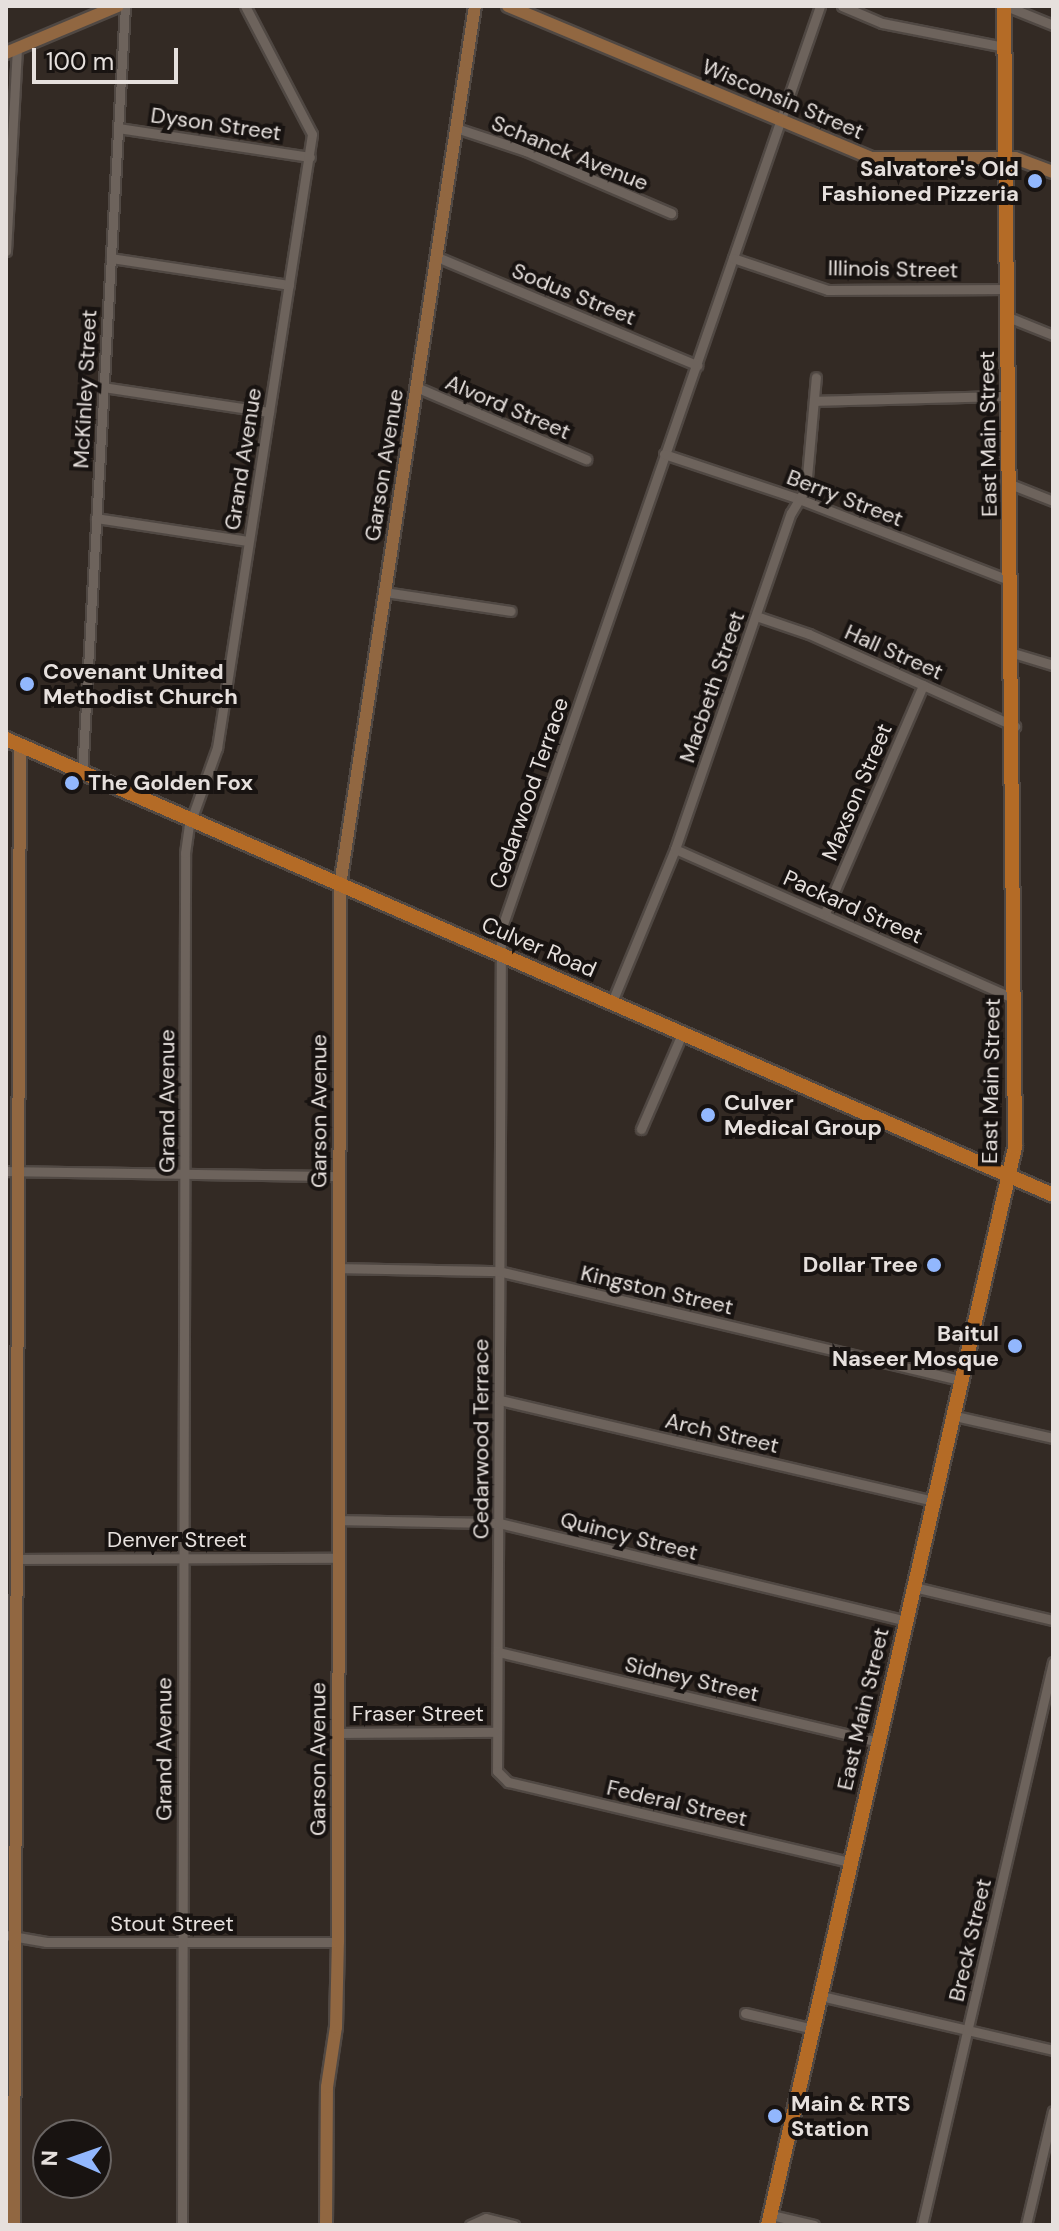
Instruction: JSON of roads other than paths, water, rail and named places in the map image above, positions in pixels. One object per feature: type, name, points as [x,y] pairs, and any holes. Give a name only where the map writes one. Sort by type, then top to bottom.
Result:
[{"type":"main road","name":"East Main Street","points":[[770,2220],[850,1862],[1011,1177],[1015,999],[1015,726],[1005,6]]},
{"type":"main road","name":"Culver Road","points":[[13,742],[82,775],[191,819],[1053,1195]]},
{"type":"street","points":[[6,251],[12,50],[118,6]]},
{"type":"street","name":"McKinley Street","points":[[82,775],[125,6]]},
{"type":"street","name":"Grand Avenue","points":[[182,2225],[185,853],[191,819],[217,748],[312,134],[245,6]]},
{"type":"street","name":"Garson Avenue","points":[[326,2225],[327,2087],[336,2027],[338,1942],[340,885],[475,6]]},
{"type":"street","name":"Wisconsin Street","points":[[508,6],[871,158],[1006,157],[1053,172]]},
{"type":"street","name":"Cedarwood Terrace","points":[[499,1774],[499,954],[503,920],[820,6]]},
{"type":"street","points":[[842,6],[882,23],[1004,47]]},
{"type":"street","points":[[1005,6],[1053,25]]},
{"type":"street","name":"Dyson Street","points":[[118,128],[310,157]]},
{"type":"street","name":"Schanck Avenue","points":[[456,128],[526,151],[671,213]]},
{"type":"street","name":"Sodus Street","points":[[437,257],[697,365]]},
{"type":"street","points":[[111,258],[289,285]]},
{"type":"street","name":"Illinois Street","points":[[733,258],[828,290],[1008,289]]},
{"type":"street","points":[[1008,317],[1053,335]]},
{"type":"street","name":"Macbeth Street","points":[[612,1002],[675,849],[756,616],[808,481],[816,377]]},
{"type":"street","points":[[103,387],[269,412]]},
{"type":"street","name":"Alvord Street","points":[[416,387],[586,459]]},
{"type":"street","points":[[814,401],[1009,396]]},
{"type":"street","name":"Berry Street","points":[[664,454],[799,499],[1012,581]]},
{"type":"street","points":[[1010,484],[1053,501]]},
{"type":"street","points":[[96,518],[248,541]]},
{"type":"street","points":[[385,592],[511,611]]},
{"type":"street","name":"Hall Street","points":[[756,616],[1015,726]]},
{"type":"street","points":[[1013,653],[1053,665]]},
{"type":"street","name":"Maxson Street","points":[[825,913],[923,685]]},
{"type":"street","points":[[13,742],[11,1530],[16,1559],[10,1935],[10,2196],[14,2225]]},
{"type":"street","name":"Packard Street","points":[[675,849],[1015,999]]},
{"type":"street","points":[[641,1129],[682,1034]]},
{"type":"street","points":[[12,1171],[339,1176]]},
{"type":"street","name":"Kingston Street","points":[[338,1268],[498,1271],[963,1381]]},
{"type":"street","name":"Arch Street","points":[[500,1400],[935,1501]]},
{"type":"street","points":[[955,1416],[1053,1438]]},
{"type":"street","name":"Quincy Street","points":[[339,1520],[499,1523],[906,1621]]},
{"type":"street","name":"Denver Street","points":[[16,1559],[339,1558]]},
{"type":"street","points":[[914,1587],[1053,1620]]},
{"type":"street","name":"Sidney Street","points":[[498,1652],[878,1742]]},
{"type":"street","name":"Breck Street","points":[[922,2225],[1053,1662]]},
{"type":"street","name":"Fraser Street","points":[[338,1733],[497,1732]]},
{"type":"street","name":"Federal Street","points":[[499,1774],[508,1782],[850,1862]]},
{"type":"street","name":"Stout Street","points":[[10,1935],[46,1942],[338,1942]]},
{"type":"street","points":[[821,1996],[1053,2050]]},
{"type":"street","points":[[745,2013],[814,2029]]},
{"type":"street","points":[[1026,2225],[1053,2111]]},
{"type":"street","points":[[470,2225],[486,2218],[514,2225]]},
{"type":"street","points":[[770,2220],[814,2225]]},
{"type":"place","name":"Salvatore's Old Fashioned Pizzeria","points":[[1035,181]]},
{"type":"place","name":"Covenant United Methodist Church","points":[[27,684]]},
{"type":"place","name":"The Golden Fox","points":[[72,783]]},
{"type":"place","name":"Culver Medical Group","points":[[708,1115]]},
{"type":"place","name":"Dollar Tree","points":[[934,1265]]},
{"type":"place","name":"Baitul Naseer Mosque","points":[[1015,1346]]},
{"type":"place","name":"Main & RTS Station","points":[[775,2116]]}]
